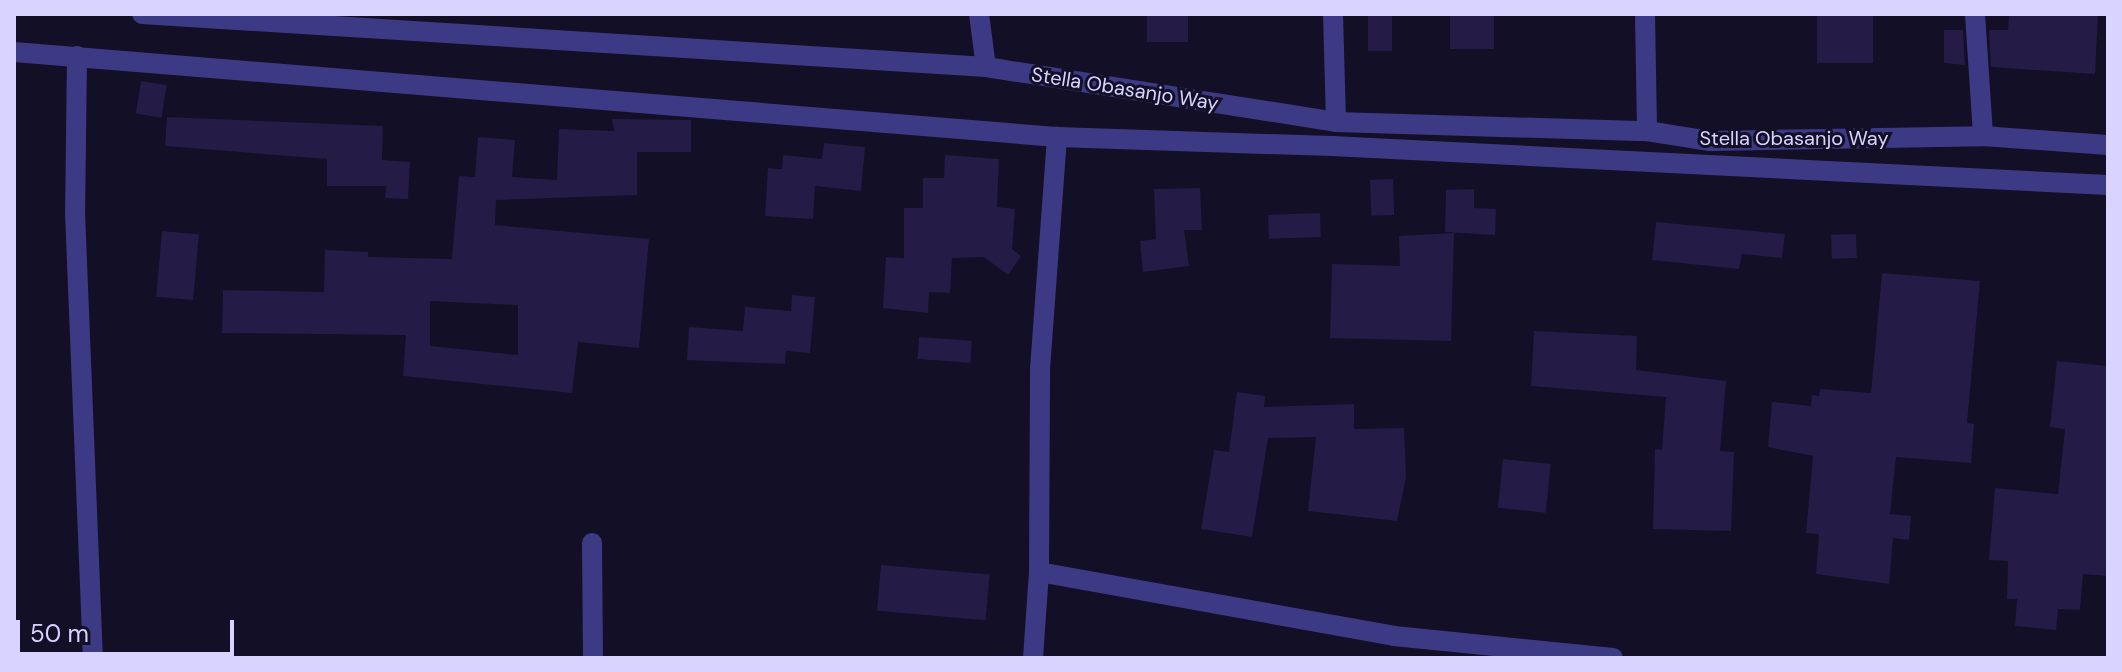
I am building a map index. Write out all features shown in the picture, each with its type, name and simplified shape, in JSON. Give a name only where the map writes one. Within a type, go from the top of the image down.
[{"type":"street","name":"Stella Obasanjo Way","points":[[142,14],[986,67],[1336,122],[1647,131],[1710,141],[1983,136],[2108,145]]},
{"type":"street","points":[[979,14],[986,67]]},
{"type":"street","points":[[1333,14],[1336,122]]},
{"type":"street","points":[[1645,14],[1647,131]]},
{"type":"street","points":[[1975,14],[1983,136]]},
{"type":"street","points":[[14,52],[198,63],[239,74],[1057,137],[2108,185]]},
{"type":"street","points":[[77,56],[75,212],[93,658]]},
{"type":"street","points":[[1033,658],[1039,572],[1040,369],[1057,137]]},
{"type":"street","points":[[1738,140],[1738,167]]},
{"type":"street","points":[[592,543],[593,658]]},
{"type":"street","points":[[1039,572],[1394,636],[1613,658]]},
{"type":"building","points":[[1147,14],[1188,14],[1188,42],[1147,42]]},
{"type":"building","points":[[1368,14],[1392,14],[1392,51],[1368,51]]},
{"type":"building","points":[[1450,14],[1494,14],[1494,49],[1450,49]]},
{"type":"building","points":[[1817,14],[1873,14],[1873,63],[1817,63]]},
{"type":"building","points":[[2009,14],[2098,14],[2095,74],[1991,67],[1989,30],[2008,30]]},
{"type":"building","points":[[1944,30],[1963,30],[1965,65],[1944,63]]},
{"type":"building","points":[[141,81],[167,85],[162,118],[136,114]]},
{"type":"building","points":[[167,117],[383,126],[382,160],[410,162],[408,199],[385,198],[386,186],[327,186],[327,159],[165,146]]},
{"type":"building","points":[[612,119],[691,120],[691,152],[637,152],[637,195],[496,200],[495,225],[649,239],[639,348],[578,342],[572,393],[403,376],[406,335],[222,333],[223,290],[324,292],[325,250],[368,252],[368,257],[452,259],[459,176],[475,177],[478,137],[515,140],[512,177],[557,180],[559,129],[614,131]],"holes":[[[430,301],[518,305],[518,355],[430,346]]]},
{"type":"building","points":[[824,143],[865,147],[861,191],[815,186],[813,219],[765,216],[768,168],[782,169],[783,155],[822,159]]},
{"type":"building","points":[[945,155],[999,159],[997,207],[1015,209],[1012,249],[1021,256],[1008,275],[984,257],[952,258],[950,293],[929,292],[928,313],[883,308],[886,257],[904,258],[904,208],[923,208],[923,178],[944,178]]},
{"type":"building","points":[[1393,179],[1394,215],[1371,216],[1370,180]]},
{"type":"building","points":[[1200,188],[1202,230],[1184,230],[1189,266],[1143,272],[1140,241],[1156,239],[1154,189]]},
{"type":"building","points":[[1474,189],[1474,208],[1496,209],[1495,235],[1445,232],[1446,190]]},
{"type":"building","points":[[1320,213],[1321,237],[1269,239],[1268,215]]},
{"type":"building","points":[[1656,222],[1785,234],[1782,258],[1742,254],[1739,269],[1652,260]]},
{"type":"building","points":[[162,231],[199,234],[193,300],[156,297]]},
{"type":"building","points":[[1454,233],[1451,341],[1330,338],[1332,264],[1400,266],[1399,236]]},
{"type":"building","points":[[1856,234],[1857,258],[1832,259],[1831,235]]},
{"type":"building","points":[[1882,273],[1980,281],[1967,423],[1974,424],[1971,463],[1896,457],[1890,514],[1911,516],[1909,540],[1893,538],[1889,584],[1816,574],[1819,534],[1806,533],[1813,456],[1768,447],[1772,402],[1811,406],[1812,395],[1819,396],[1820,389],[1871,393]]},
{"type":"building","points":[[792,295],[815,297],[810,353],[786,351],[785,364],[687,360],[689,327],[743,331],[745,307],[791,311]]},
{"type":"building","points":[[1534,331],[1637,336],[1636,370],[1726,381],[1720,451],[1734,452],[1731,531],[1653,529],[1655,449],[1662,450],[1666,397],[1531,386]]},
{"type":"building","points":[[919,337],[972,341],[970,363],[917,359]]},
{"type":"building","points":[[2057,361],[2108,366],[2108,576],[2083,574],[2080,610],[2058,609],[2056,630],[2015,626],[2017,599],[2007,599],[2008,561],[1989,560],[1995,488],[2058,494],[2065,429],[2050,427]]},
{"type":"building","points":[[1237,392],[1265,396],[1264,407],[1354,404],[1354,429],[1404,428],[1406,477],[1397,521],[1308,511],[1316,437],[1268,438],[1252,537],[1201,529],[1214,450],[1229,452]]},
{"type":"building","points":[[1503,459],[1551,464],[1546,513],[1498,508]]},
{"type":"building","points":[[881,565],[990,574],[986,620],[877,611]]}]
